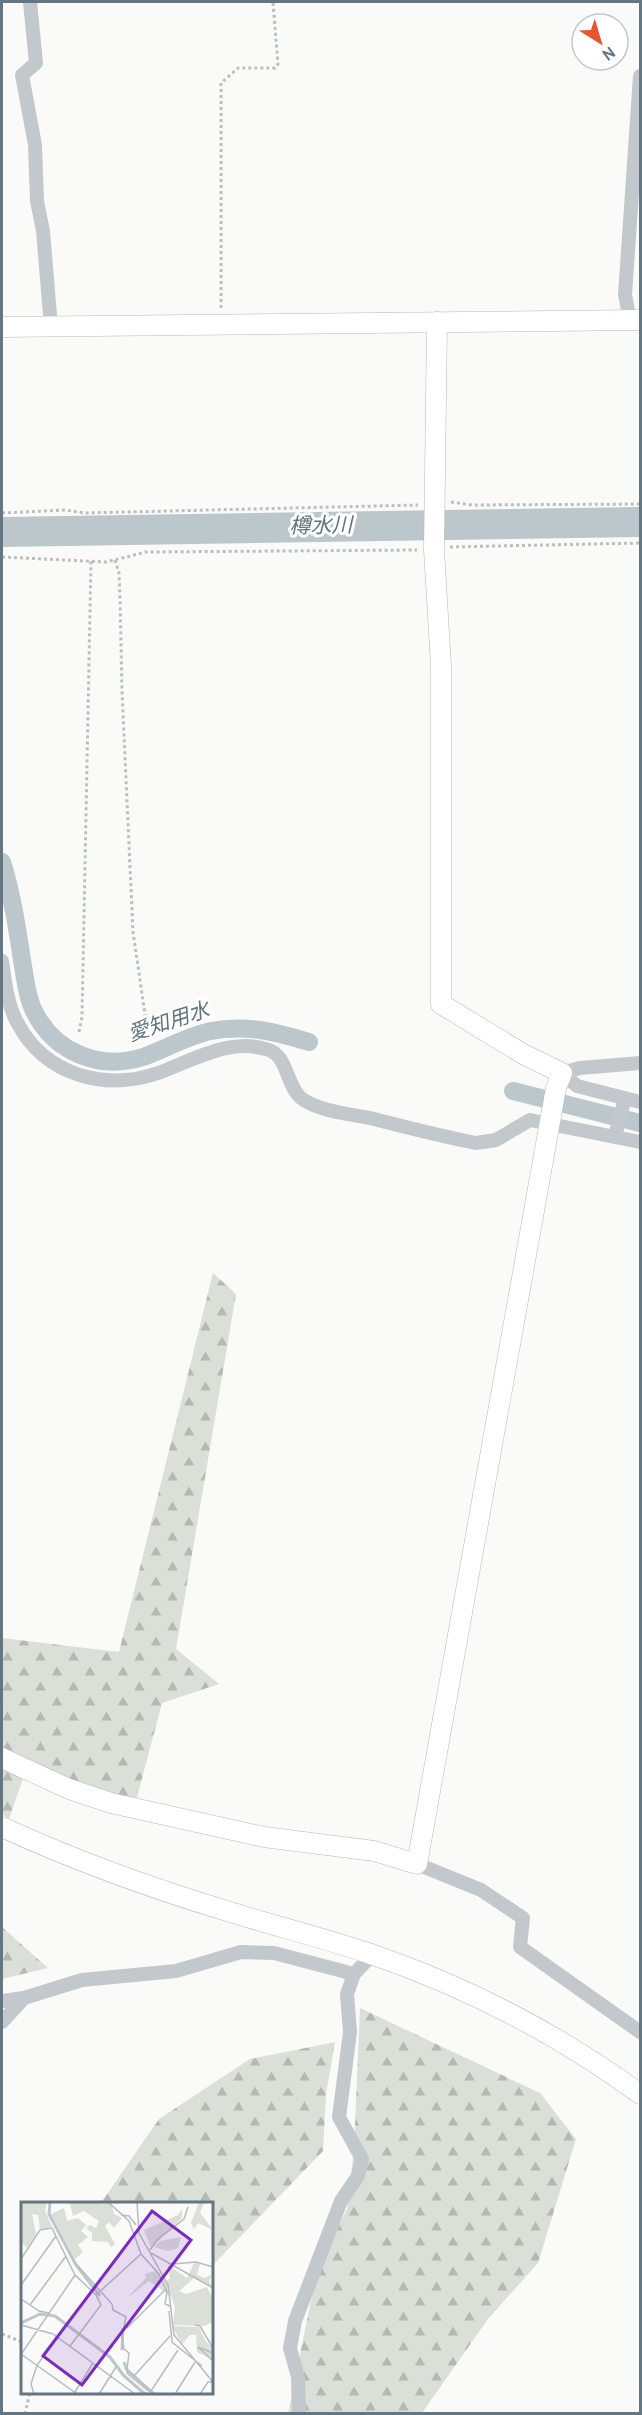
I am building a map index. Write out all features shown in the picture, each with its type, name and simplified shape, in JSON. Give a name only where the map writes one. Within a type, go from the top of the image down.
[{"type":"street","points":[[30,2],[36,63],[22,75],[35,145],[37,201],[43,231],[51,327]]},
{"type":"street","points":[[2,327],[635,320],[625,296],[640,76]]},
{"type":"street","points":[[437,322],[434,550],[441,666],[441,1004],[523,1054],[559,1081],[640,1102]]},
{"type":"street","points":[[2,961],[8,999],[16,1021],[27,1039],[58,1066],[93,1080],[133,1080],[161,1072],[200,1054],[242,1047],[270,1050],[280,1057],[291,1087],[302,1098],[329,1108],[476,1143],[496,1140],[530,1120],[640,1142]]},
{"type":"street","points":[[559,1081],[600,1065],[640,1063]]},
{"type":"street","points":[[417,1864],[559,1081]]},
{"type":"street","points":[[615,1136],[625,1098]]},
{"type":"street","points":[[2,1758],[69,1789],[111,1803],[264,1837],[374,1851],[417,1864],[481,1890],[523,1918],[520,1947],[640,2032]]},
{"type":"street","points":[[2,1827],[47,1848],[224,1910],[372,1955],[491,2004],[538,2028],[608,2070],[640,2094]]},
{"type":"street","points":[[2,2001],[24,1998],[82,1980],[176,1971],[242,1952],[274,1953],[354,1974]]},
{"type":"street","points":[[299,2414],[298,2377],[290,2348],[295,2321],[341,2200],[358,2176],[362,2159],[339,2117],[350,2032],[347,1994],[354,1974],[372,1955]]},
{"type":"street","points":[[2,2022],[24,1998]]},
{"type":"path","points":[[222,325],[221,83],[238,68],[275,68],[278,64],[273,2]]},
{"type":"path","points":[[2,513],[64,510],[85,513],[435,507],[442,500],[472,506],[640,504]]},
{"type":"path","points":[[2,557],[91,561],[115,560],[146,552],[434,550],[473,546],[640,543]]},
{"type":"path","points":[[115,560],[119,573],[133,932],[148,1035]]},
{"type":"path","points":[[79,1032],[82,1006],[91,561]]},
{"type":"path","points":[[2,2334],[21,2342]]},
{"type":"path","points":[[25,2414],[30,2394]]},
{"type":"green space","points":[[213,1273],[236,1294],[176,1649],[219,1684],[162,1703],[136,1801],[28,1764],[9,1819],[2,1814],[2,1638],[119,1652]]},
{"type":"green space","points":[[2,1927],[48,1968],[2,1979]]},
{"type":"green space","points":[[360,2008],[540,2093],[576,2139],[538,2263],[488,2319],[422,2413],[288,2414],[317,2271],[347,2209],[354,2148]]},
{"type":"green space","points":[[335,2042],[326,2094],[323,2151],[213,2265],[213,2202],[102,2202],[159,2119],[250,2059]]},
{"type":"waterway","name":"樽水川","points":[[2,532],[640,522]]},
{"type":"waterway","name":"愛知用水","points":[[2,862],[16,923],[26,985],[33,1009],[52,1037],[65,1047],[94,1059],[126,1061],[143,1057],[193,1036],[236,1028],[261,1030],[309,1042]]},
{"type":"waterway","name":"愛知用水","points":[[513,1091],[640,1123]]}]
